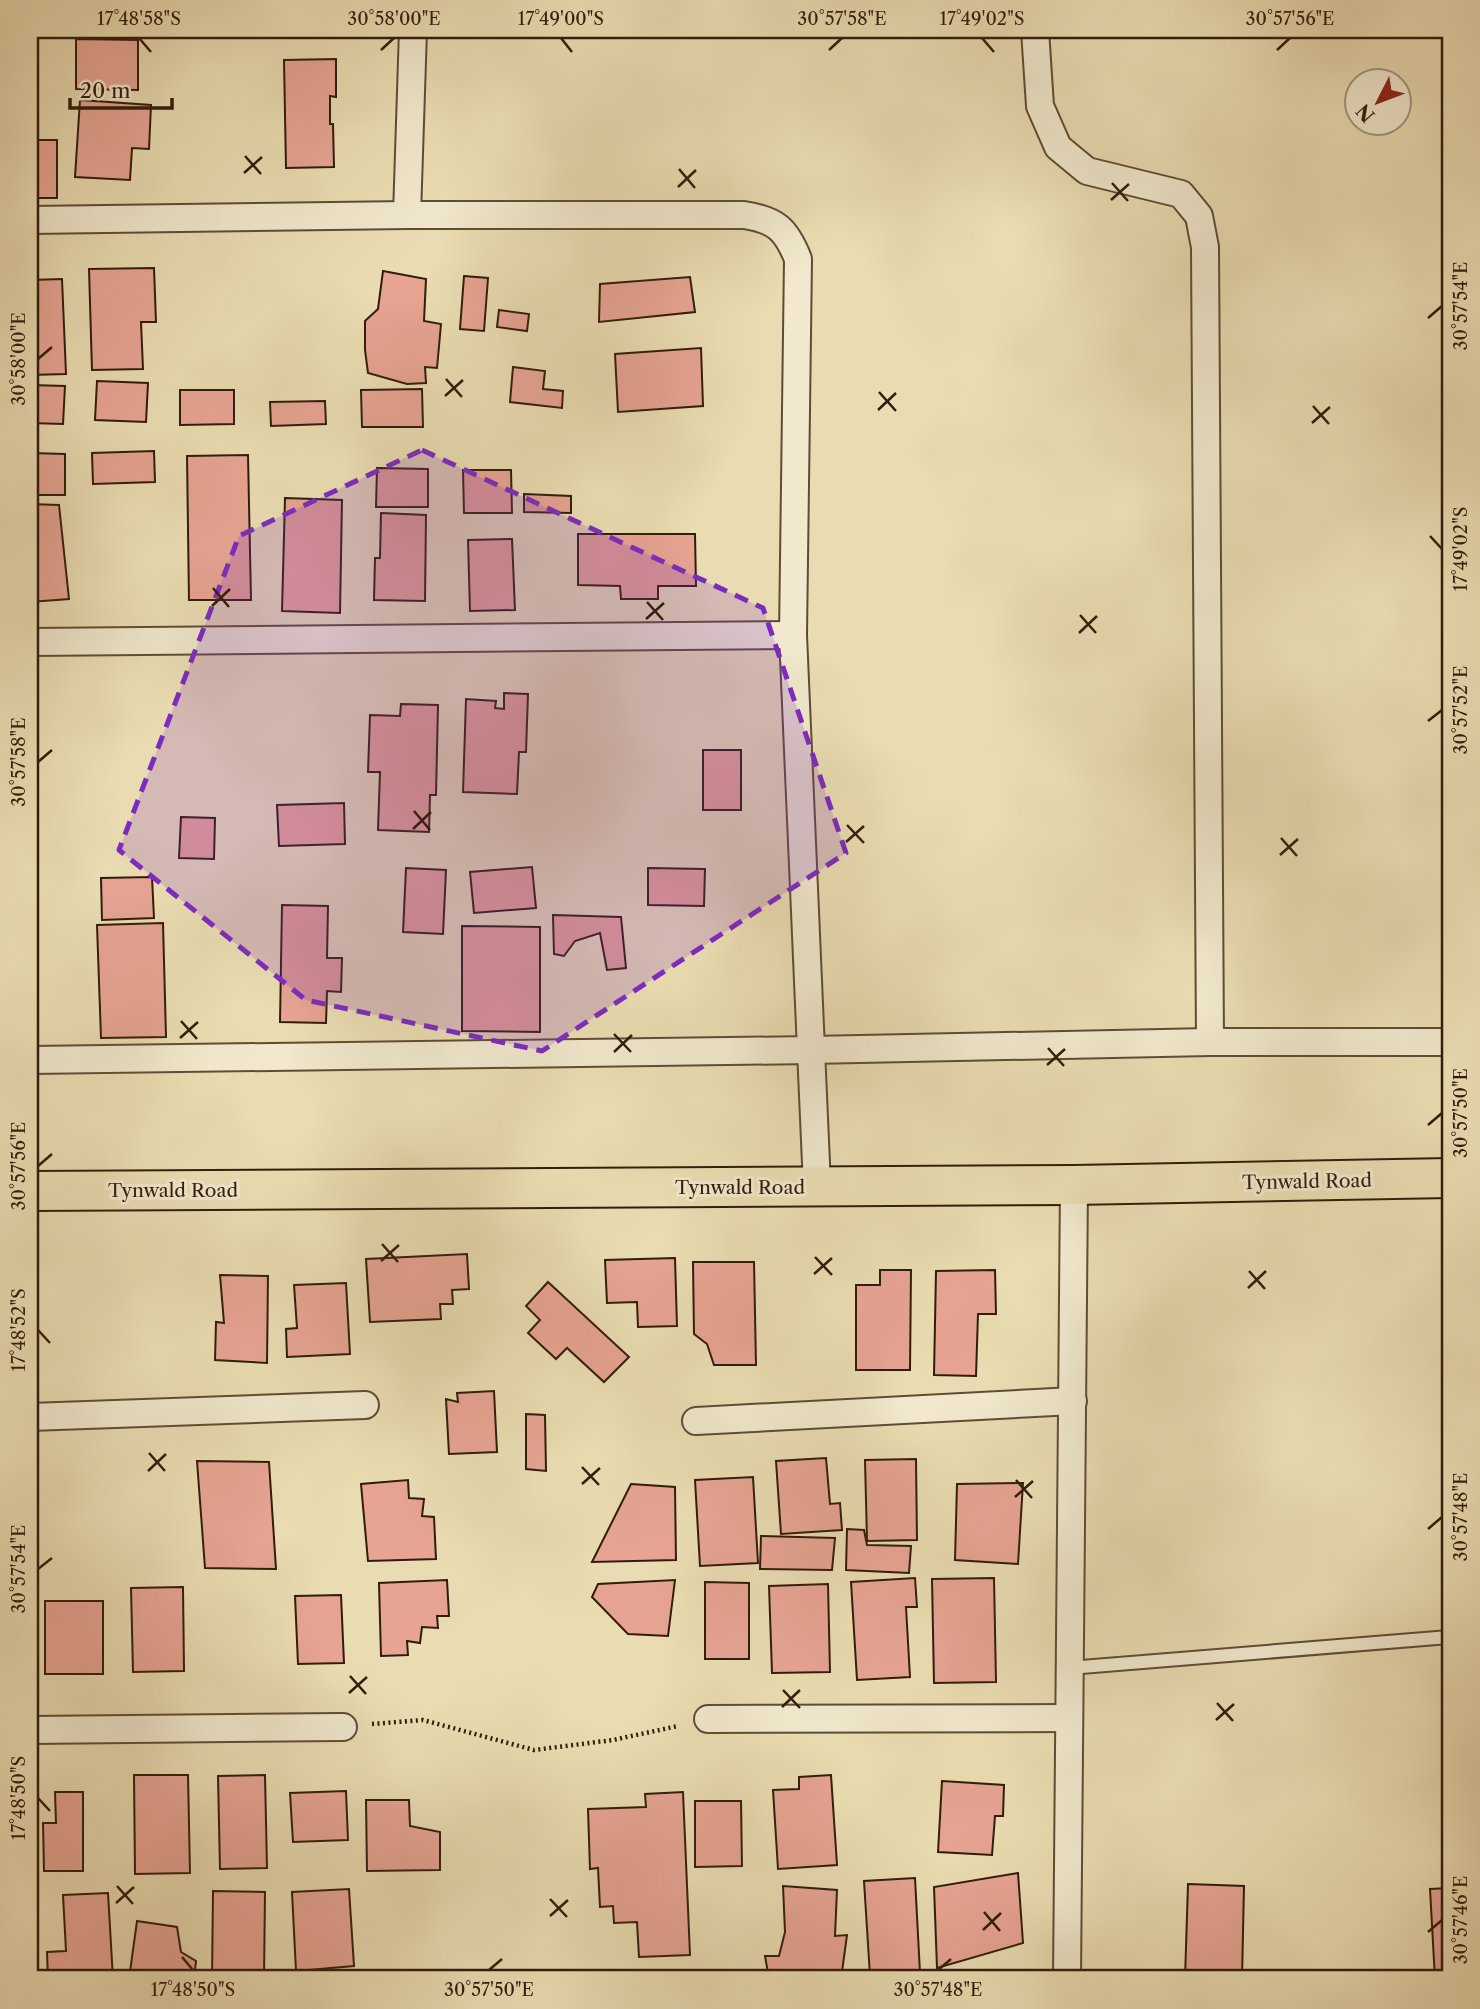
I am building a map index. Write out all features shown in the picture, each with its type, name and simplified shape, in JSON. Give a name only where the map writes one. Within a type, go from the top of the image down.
[{"type":"main road","name":"Tynwald Road","points":[[30,1191],[1074,1185],[1450,1178]]},
{"type":"street","points":[[407,215],[413,30]]},
{"type":"street","points":[[1035,30],[1040,106],[1058,147],[1087,171],[1181,194],[1199,216],[1205,247],[1210,1042]]},
{"type":"street","points":[[30,220],[407,215],[744,215],[762,218],[779,227],[791,242],[798,259],[793,635],[817,1186]]},
{"type":"street","points":[[30,642],[793,635]]},
{"type":"street","points":[[30,1060],[1210,1042],[1450,1042]]},
{"type":"street","points":[[1067,1979],[1074,1185]]},
{"type":"street","points":[[696,1421],[1073,1401]]},
{"type":"street","points":[[30,1417],[365,1405]]},
{"type":"street","points":[[708,1719],[1068,1718]]},
{"type":"street","points":[[30,1730],[343,1727]]},
{"type":"lane","points":[[1068,1668],[1449,1637]]},
{"type":"path","points":[[343,1727],[423,1720],[534,1750],[614,1740],[708,1719]]},
{"type":"highlighted area","points":[[422,450],[763,608],[846,853],[542,1051],[306,1000],[119,850],[239,536]]},
{"type":"building","points":[[76,39],[138,40],[138,90],[76,89]]},
{"type":"building","points":[[336,59],[336,97],[330,96],[334,167],[286,168],[284,60]]},
{"type":"building","points":[[30,85],[35,85],[36,140],[57,140],[57,198],[30,198]]},
{"type":"building","points":[[80,100],[151,105],[149,149],[132,148],[130,180],[75,177]]},
{"type":"building","points":[[154,268],[156,322],[141,322],[143,369],[92,370],[89,269]]},
{"type":"building","points":[[383,271],[426,279],[424,321],[441,324],[437,368],[425,367],[426,383],[407,384],[368,373],[365,321],[378,309]]},
{"type":"building","points":[[464,276],[488,278],[484,331],[460,329]]},
{"type":"building","points":[[690,277],[695,312],[599,322],[600,284]]},
{"type":"building","points":[[62,279],[66,374],[30,375],[30,280]]},
{"type":"building","points":[[499,310],[529,314],[527,331],[497,327]]},
{"type":"building","points":[[701,348],[703,406],[618,412],[615,354]]},
{"type":"building","points":[[513,367],[545,371],[543,389],[563,391],[562,408],[510,402]]},
{"type":"building","points":[[97,381],[148,383],[146,422],[95,420]]},
{"type":"building","points":[[30,385],[65,386],[63,424],[30,423]]},
{"type":"building","points":[[422,389],[423,427],[362,427],[361,390]]},
{"type":"building","points":[[180,390],[234,390],[234,424],[180,425]]},
{"type":"building","points":[[325,401],[326,424],[271,426],[270,402]]},
{"type":"building","points":[[154,451],[155,482],[93,484],[92,453]]},
{"type":"building","points":[[30,453],[65,454],[65,495],[30,495]]},
{"type":"building","points":[[248,455],[251,600],[189,600],[187,456]]},
{"type":"building","points":[[377,468],[428,469],[428,507],[376,507]]},
{"type":"building","points":[[463,470],[511,470],[512,513],[464,513]]},
{"type":"building","points":[[524,494],[571,496],[571,513],[524,512]]},
{"type":"building","points":[[285,498],[342,500],[340,613],[282,611]]},
{"type":"building","points":[[30,504],[59,505],[69,599],[30,602]]},
{"type":"building","points":[[381,513],[426,515],[425,601],[374,600],[375,558],[380,558]]},
{"type":"building","points":[[578,534],[695,534],[696,586],[658,586],[658,599],[621,599],[620,586],[578,585]]},
{"type":"building","points":[[512,539],[515,610],[470,611],[468,540]]},
{"type":"building","points":[[504,693],[528,694],[526,752],[519,752],[517,794],[463,792],[466,699],[496,701],[495,708],[504,709]]},
{"type":"building","points":[[401,704],[438,705],[436,795],[430,795],[429,832],[378,830],[380,772],[368,772],[370,715],[400,716]]},
{"type":"building","points":[[703,750],[741,750],[741,810],[703,810]]},
{"type":"building","points":[[344,803],[345,844],[279,846],[277,805]]},
{"type":"building","points":[[181,817],[215,818],[214,859],[179,858]]},
{"type":"building","points":[[532,867],[536,908],[474,913],[470,872]]},
{"type":"building","points":[[406,868],[446,870],[443,934],[403,932]]},
{"type":"building","points":[[648,868],[705,869],[704,906],[648,905]]},
{"type":"building","points":[[152,877],[154,918],[102,920],[101,878]]},
{"type":"building","points":[[282,905],[328,906],[327,958],[342,958],[341,992],[327,991],[326,1023],[280,1022]]},
{"type":"building","points":[[553,915],[621,917],[626,968],[607,970],[600,933],[575,941],[564,956],[554,954]]},
{"type":"building","points":[[163,923],[166,1037],[101,1038],[97,925]]},
{"type":"building","points":[[462,926],[540,927],[540,1032],[462,1031]]},
{"type":"building","points":[[467,1254],[469,1289],[452,1290],[453,1304],[440,1304],[441,1319],[370,1322],[366,1259]]},
{"type":"building","points":[[675,1258],[677,1326],[638,1327],[637,1302],[607,1303],[605,1260]]},
{"type":"building","points":[[693,1262],[754,1262],[756,1365],[714,1365],[707,1344],[694,1334]]},
{"type":"building","points":[[880,1270],[911,1270],[910,1370],[856,1370],[856,1285],[880,1285]]},
{"type":"building","points":[[995,1270],[996,1314],[978,1314],[976,1376],[934,1375],[936,1271]]},
{"type":"building","points":[[220,1275],[268,1276],[267,1363],[215,1360],[216,1322],[224,1323]]},
{"type":"building","points":[[548,1282],[629,1357],[604,1382],[567,1348],[556,1359],[528,1333],[540,1320],[526,1306]]},
{"type":"building","points":[[346,1283],[350,1354],[287,1357],[286,1329],[297,1328],[294,1285]]},
{"type":"building","points":[[494,1391],[497,1452],[449,1454],[446,1399],[458,1402],[457,1393]]},
{"type":"building","points":[[526,1414],[545,1415],[546,1471],[526,1469]]},
{"type":"building","points":[[826,1458],[830,1504],[840,1503],[842,1530],[781,1534],[776,1461]]},
{"type":"building","points":[[916,1459],[917,1540],[867,1541],[865,1460]]},
{"type":"building","points":[[197,1461],[269,1462],[276,1569],[205,1568]]},
{"type":"building","points":[[30,1471],[33,1471],[30,1527]]},
{"type":"building","points":[[753,1477],[758,1563],[700,1566],[695,1480]]},
{"type":"building","points":[[408,1480],[409,1498],[424,1499],[422,1516],[434,1517],[436,1559],[368,1561],[361,1484]]},
{"type":"building","points":[[1023,1483],[1018,1564],[955,1560],[957,1484]]},
{"type":"building","points":[[631,1484],[675,1487],[676,1560],[592,1562]]},
{"type":"building","points":[[847,1529],[864,1530],[867,1545],[911,1546],[909,1573],[846,1570]]},
{"type":"building","points":[[761,1536],[835,1538],[832,1570],[760,1569]]},
{"type":"building","points":[[915,1578],[917,1607],[906,1607],[910,1677],[857,1680],[851,1582]]},
{"type":"building","points":[[994,1578],[996,1682],[934,1683],[932,1579]]},
{"type":"building","points":[[447,1580],[449,1616],[437,1616],[438,1628],[422,1627],[420,1643],[407,1641],[408,1655],[381,1656],[379,1583]]},
{"type":"building","points":[[675,1580],[668,1636],[628,1634],[592,1597],[598,1584]]},
{"type":"building","points":[[705,1582],[749,1583],[749,1659],[705,1659]]},
{"type":"building","points":[[828,1584],[830,1672],[772,1673],[769,1586]]},
{"type":"building","points":[[183,1587],[184,1671],[133,1672],[131,1588]]},
{"type":"building","points":[[341,1595],[344,1663],[298,1664],[295,1596]]},
{"type":"building","points":[[45,1601],[103,1601],[103,1674],[45,1674]]},
{"type":"building","points":[[134,1775],[188,1775],[190,1873],[135,1874]]},
{"type":"building","points":[[265,1775],[267,1868],[220,1869],[218,1776]]},
{"type":"building","points":[[831,1775],[837,1865],[778,1869],[773,1790],[799,1789],[799,1777]]},
{"type":"building","points":[[942,1781],[1004,1785],[1003,1816],[995,1816],[992,1855],[938,1852]]},
{"type":"building","points":[[346,1791],[348,1840],[293,1842],[290,1793]]},
{"type":"building","points":[[55,1792],[83,1792],[83,1871],[44,1871],[43,1823],[56,1823]]},
{"type":"building","points":[[683,1792],[690,1955],[639,1957],[637,1922],[614,1923],[613,1906],[600,1907],[598,1868],[590,1869],[588,1809],[646,1807],[645,1794]]},
{"type":"building","points":[[366,1800],[409,1800],[410,1826],[440,1832],[440,1870],[367,1871]]},
{"type":"building","points":[[695,1801],[741,1801],[742,1866],[695,1867]]},
{"type":"building","points":[[1018,1873],[1023,1943],[937,1968],[934,1887]]},
{"type":"building","points":[[915,1878],[920,1973],[870,1976],[864,1881]]},
{"type":"building","points":[[1188,1884],[1244,1886],[1242,1979],[1185,1979]]},
{"type":"building","points":[[783,1886],[837,1890],[835,1936],[847,1935],[841,1979],[769,1979],[765,1956],[779,1956],[785,1932]]},
{"type":"building","points":[[1450,1888],[1450,1979],[1435,1979],[1430,1889]]},
{"type":"building","points":[[349,1889],[354,1966],[296,1971],[292,1892]]},
{"type":"building","points":[[213,1891],[265,1892],[264,1979],[212,1979]]},
{"type":"building","points":[[108,1893],[113,1979],[48,1979],[47,1952],[66,1951],[63,1895]]},
{"type":"building","points":[[137,1921],[177,1927],[181,1952],[196,1961],[194,1979],[129,1979]]}]
